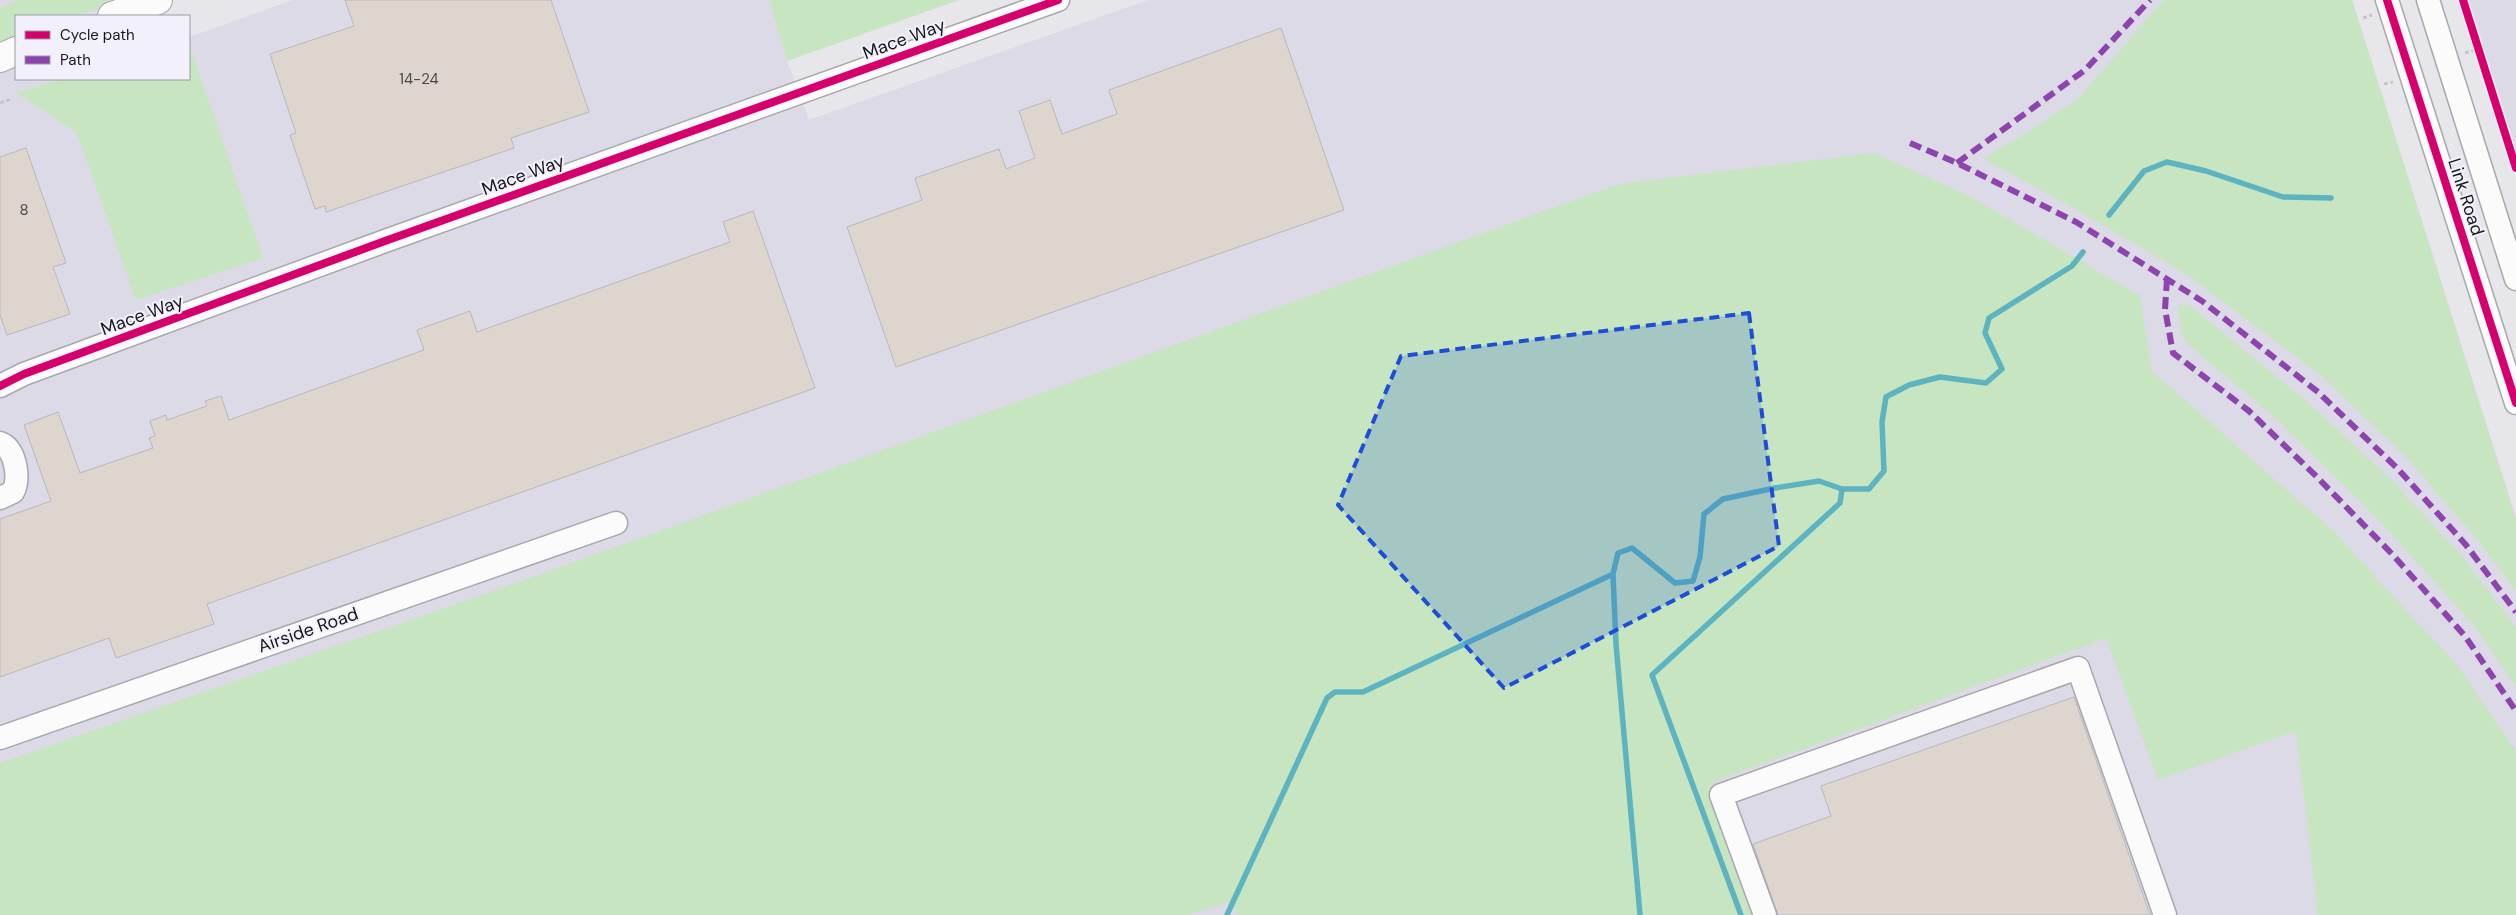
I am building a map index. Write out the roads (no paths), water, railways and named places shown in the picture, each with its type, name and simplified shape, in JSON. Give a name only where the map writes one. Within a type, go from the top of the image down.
[{"type":"main road","points":[[115,15],[158,0]]},
{"type":"main road","points":[[0,58],[15,51]]},
{"type":"street","name":"Mace Way","points":[[0,386],[24,374],[384,241],[1058,0]]},
{"type":"street","name":"Link Road","points":[[2387,0],[2516,403]]},
{"type":"street","name":"Link Road","points":[[2428,0],[2516,279]]},
{"type":"street","points":[[0,443],[8,449],[18,479],[13,492],[0,498]]},
{"type":"street","name":"Airside Road","points":[[0,738],[616,523]]},
{"type":"street","points":[[1765,915],[1721,796],[2078,668],[2165,915]]},
{"type":"waterway","points":[[2109,215],[2144,171],[2167,162],[2206,171],[2283,197],[2331,198]]},
{"type":"waterway","points":[[1227,915],[1327,698],[1335,692],[1363,692],[1613,574],[1618,553],[1632,548],[1675,583],[1693,581],[1700,557],[1704,514],[1723,499],[1819,481],[1842,489],[1869,489],[1884,471],[1882,422],[1886,397],[1909,385],[1940,377],[1986,383],[2002,369],[1985,333],[1989,318],[2072,266],[2083,252]]},
{"type":"waterway","points":[[1741,915],[1652,675],[1840,503],[1842,489]]},
{"type":"waterway","points":[[1613,574],[1616,644],[1640,915]]}]
